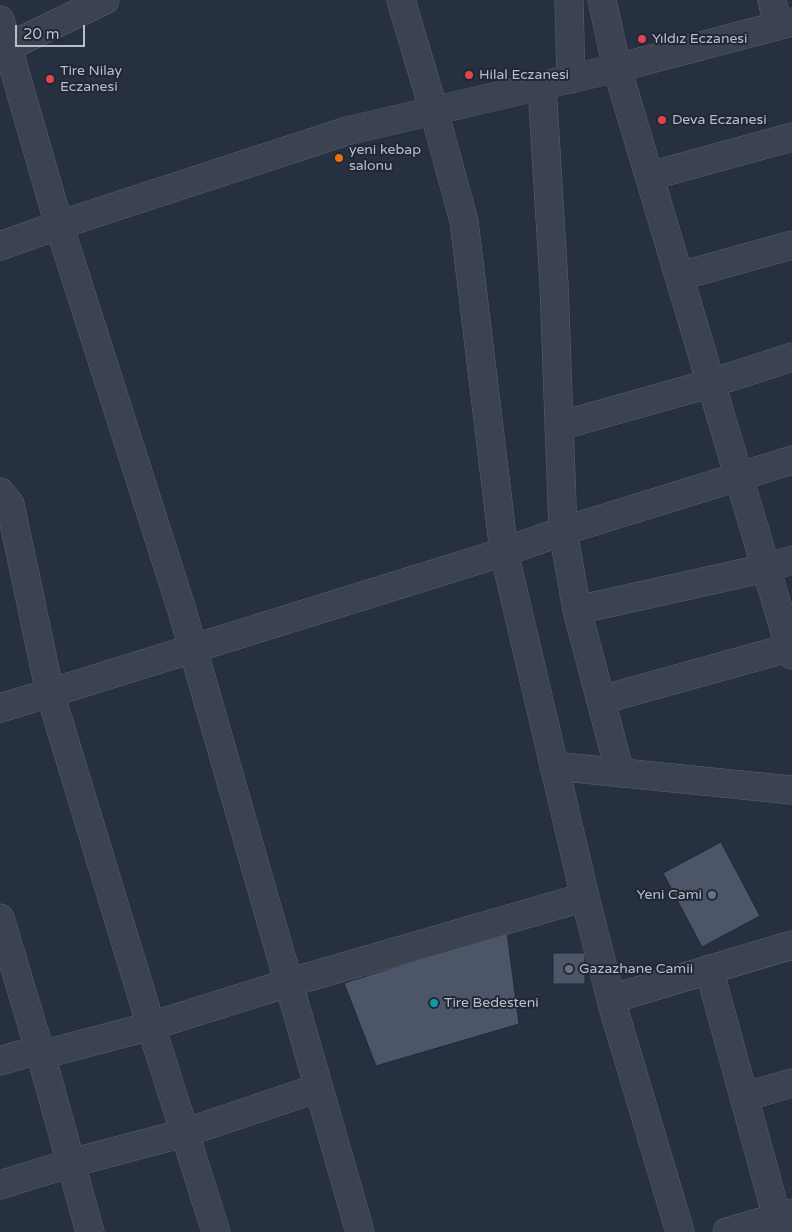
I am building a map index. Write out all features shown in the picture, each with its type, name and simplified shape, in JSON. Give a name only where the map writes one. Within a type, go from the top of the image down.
[{"type":"street","points":[[4,48],[105,0]]},
{"type":"street","points":[[401,0],[464,221],[504,552],[585,897],[611,999],[680,1232]]},
{"type":"street","points":[[569,0],[571,79]]},
{"type":"street","points":[[600,700],[791,650],[617,68],[602,0]]},
{"type":"street","points":[[0,246],[347,131],[617,68],[781,16]]},
{"type":"street","points":[[0,20],[4,48],[182,608],[360,1232]]},
{"type":"street","points":[[542,86],[554,284],[563,531],[577,610],[620,773]]},
{"type":"street","points":[[650,176],[792,137]]},
{"type":"street","points":[[680,276],[792,245]]},
{"type":"street","points":[[560,426],[712,383],[792,357]]},
{"type":"street","points":[[0,708],[504,552],[563,531],[792,460]]},
{"type":"street","points":[[0,492],[10,504],[50,693],[216,1232]]},
{"type":"street","points":[[577,610],[766,568],[792,560]]},
{"type":"street","points":[[554,766],[792,790]]},
{"type":"street","points":[[0,1061],[151,1026],[288,983],[585,897]]},
{"type":"street","points":[[0,918],[40,1052],[90,1232]]},
{"type":"street","points":[[611,999],[792,945]]},
{"type":"street","points":[[709,969],[744,1097],[783,1221],[726,1232]]},
{"type":"street","points":[[744,1097],[792,1083]]},
{"type":"street","points":[[0,1185],[71,1163],[184,1133],[318,1088]]},
{"type":"building","name":"Yeni Cami","points":[[721,842],[760,916],[702,947],[663,873]]},
{"type":"building","name":"Tire Bedesteni","points":[[507,932],[519,1024],[376,1066],[344,983]]},
{"type":"building","name":"Gazazhane Camii","points":[[553,953],[585,953],[585,984],[553,984]]},
{"type":"place","name":"Yıldız Eczanesi","points":[[642,39]]},
{"type":"place","name":"Hilal Eczanesi","points":[[469,75]]},
{"type":"place","name":"Tire Nilay Eczanesi","points":[[50,79]]},
{"type":"place","name":"Deva Eczanesi","points":[[662,120]]},
{"type":"place","name":"yeni kebap salonu","points":[[339,158]]},
{"type":"place","name":"Yeni Cami","points":[[712,895]]},
{"type":"place","name":"Gazazhane Camii","points":[[569,969]]},
{"type":"place","name":"Tire Bedesteni","points":[[434,1003]]}]
